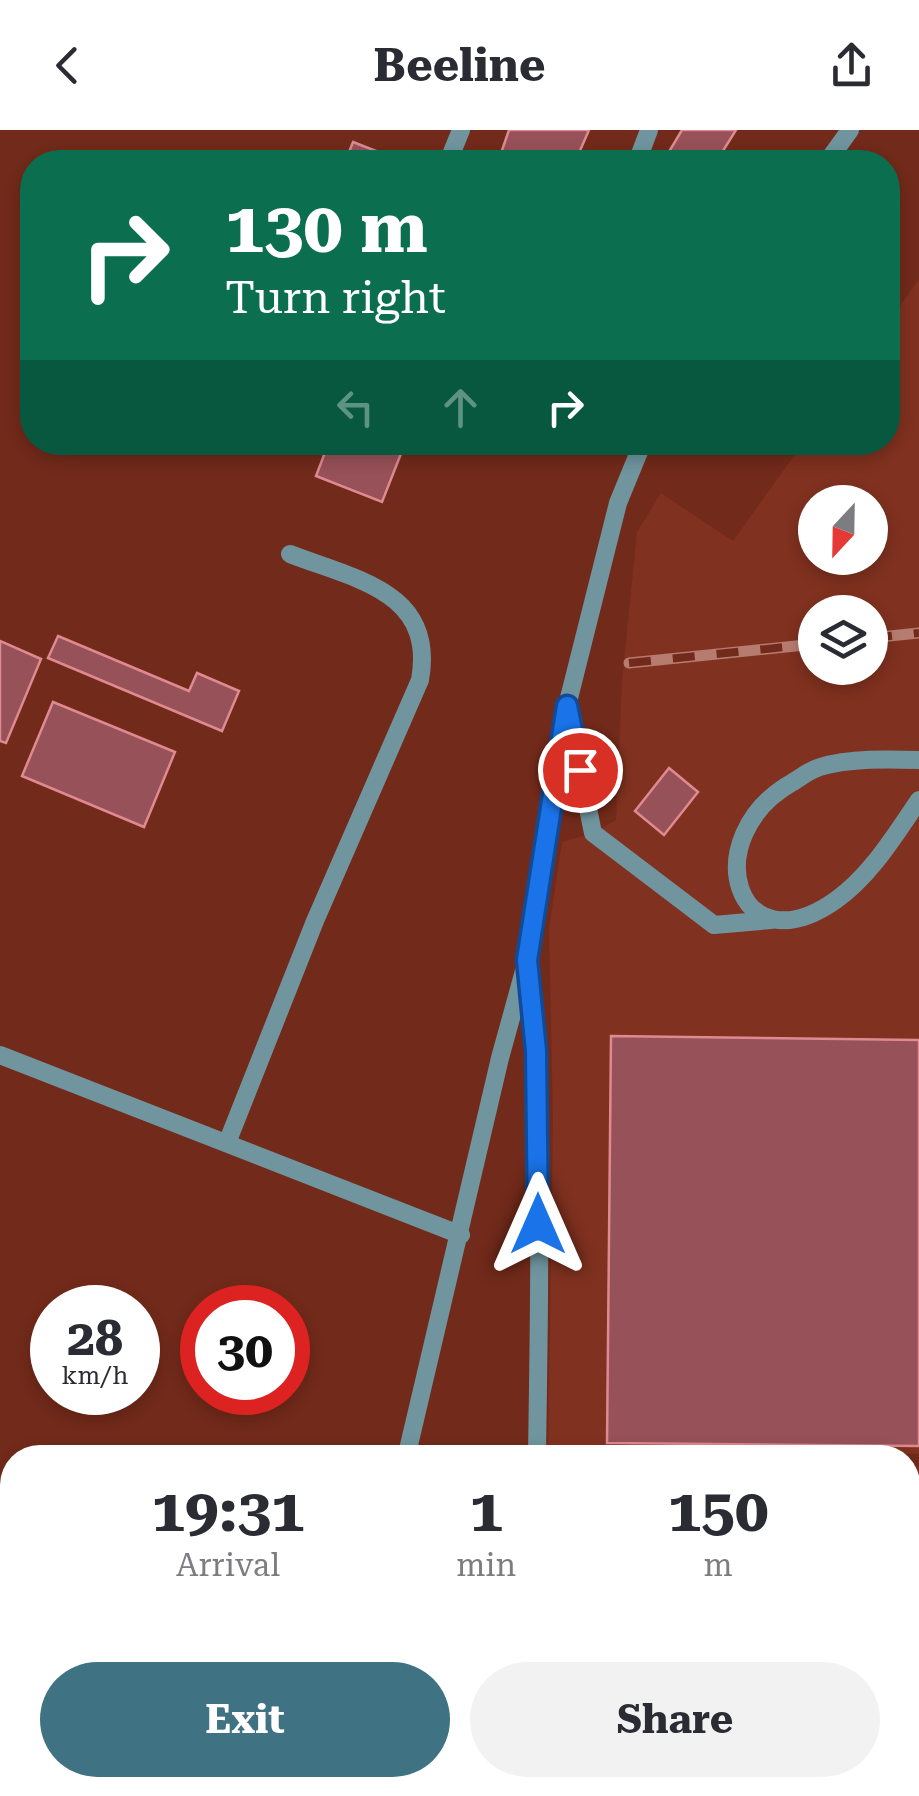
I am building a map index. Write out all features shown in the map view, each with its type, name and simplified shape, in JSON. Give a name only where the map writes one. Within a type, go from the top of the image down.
[{"type":"street","points":[[409,1445],[500,1058],[527,960],[567,706],[618,502],[638,455]]},
{"type":"street","points":[[227,1144],[315,921],[420,680],[424,658],[416,624],[398,600],[376,587],[290,554]]},
{"type":"street","points":[[567,706],[592,833],[714,925],[801,917],[836,900],[878,859],[919,800]]},
{"type":"street","points":[[774,920],[750,908],[736,887],[736,858],[750,819],[775,792],[819,767],[882,759],[919,760]]},
{"type":"street","points":[[527,960],[536,1051],[537,1445]]},
{"type":"street","points":[[0,1055],[461,1234]]},
{"type":"shaded area","points":[[919,279],[919,1445],[548,1445],[553,1120],[549,928],[562,842],[593,833],[616,820],[622,681],[637,532],[661,493],[733,541],[794,455],[900,455],[900,306]]},
{"type":"building","points":[[509,130],[589,130],[580,150],[502,150]]},
{"type":"building","points":[[682,130],[736,130],[724,150],[670,150]]},
{"type":"building","points":[[353,142],[374,150],[350,150]]},
{"type":"building","points":[[324,455],[400,455],[382,502],[316,476]]},
{"type":"building","points":[[58,636],[189,691],[197,673],[239,691],[222,731],[48,658]]},
{"type":"building","points":[[0,641],[41,659],[6,743],[0,741]]},
{"type":"building","points":[[53,702],[175,752],[144,827],[22,776]]},
{"type":"building","points":[[669,768],[698,792],[664,835],[635,811]]},
{"type":"building","points":[[611,1036],[919,1040],[919,1445],[607,1443]]},
{"type":"railway","points":[[888,636],[919,633]]},
{"type":"railway","points":[[629,663],[798,646]]},
{"type":"route","points":[[538,1224],[536,1051],[527,960],[567,706],[580,770]]}]
